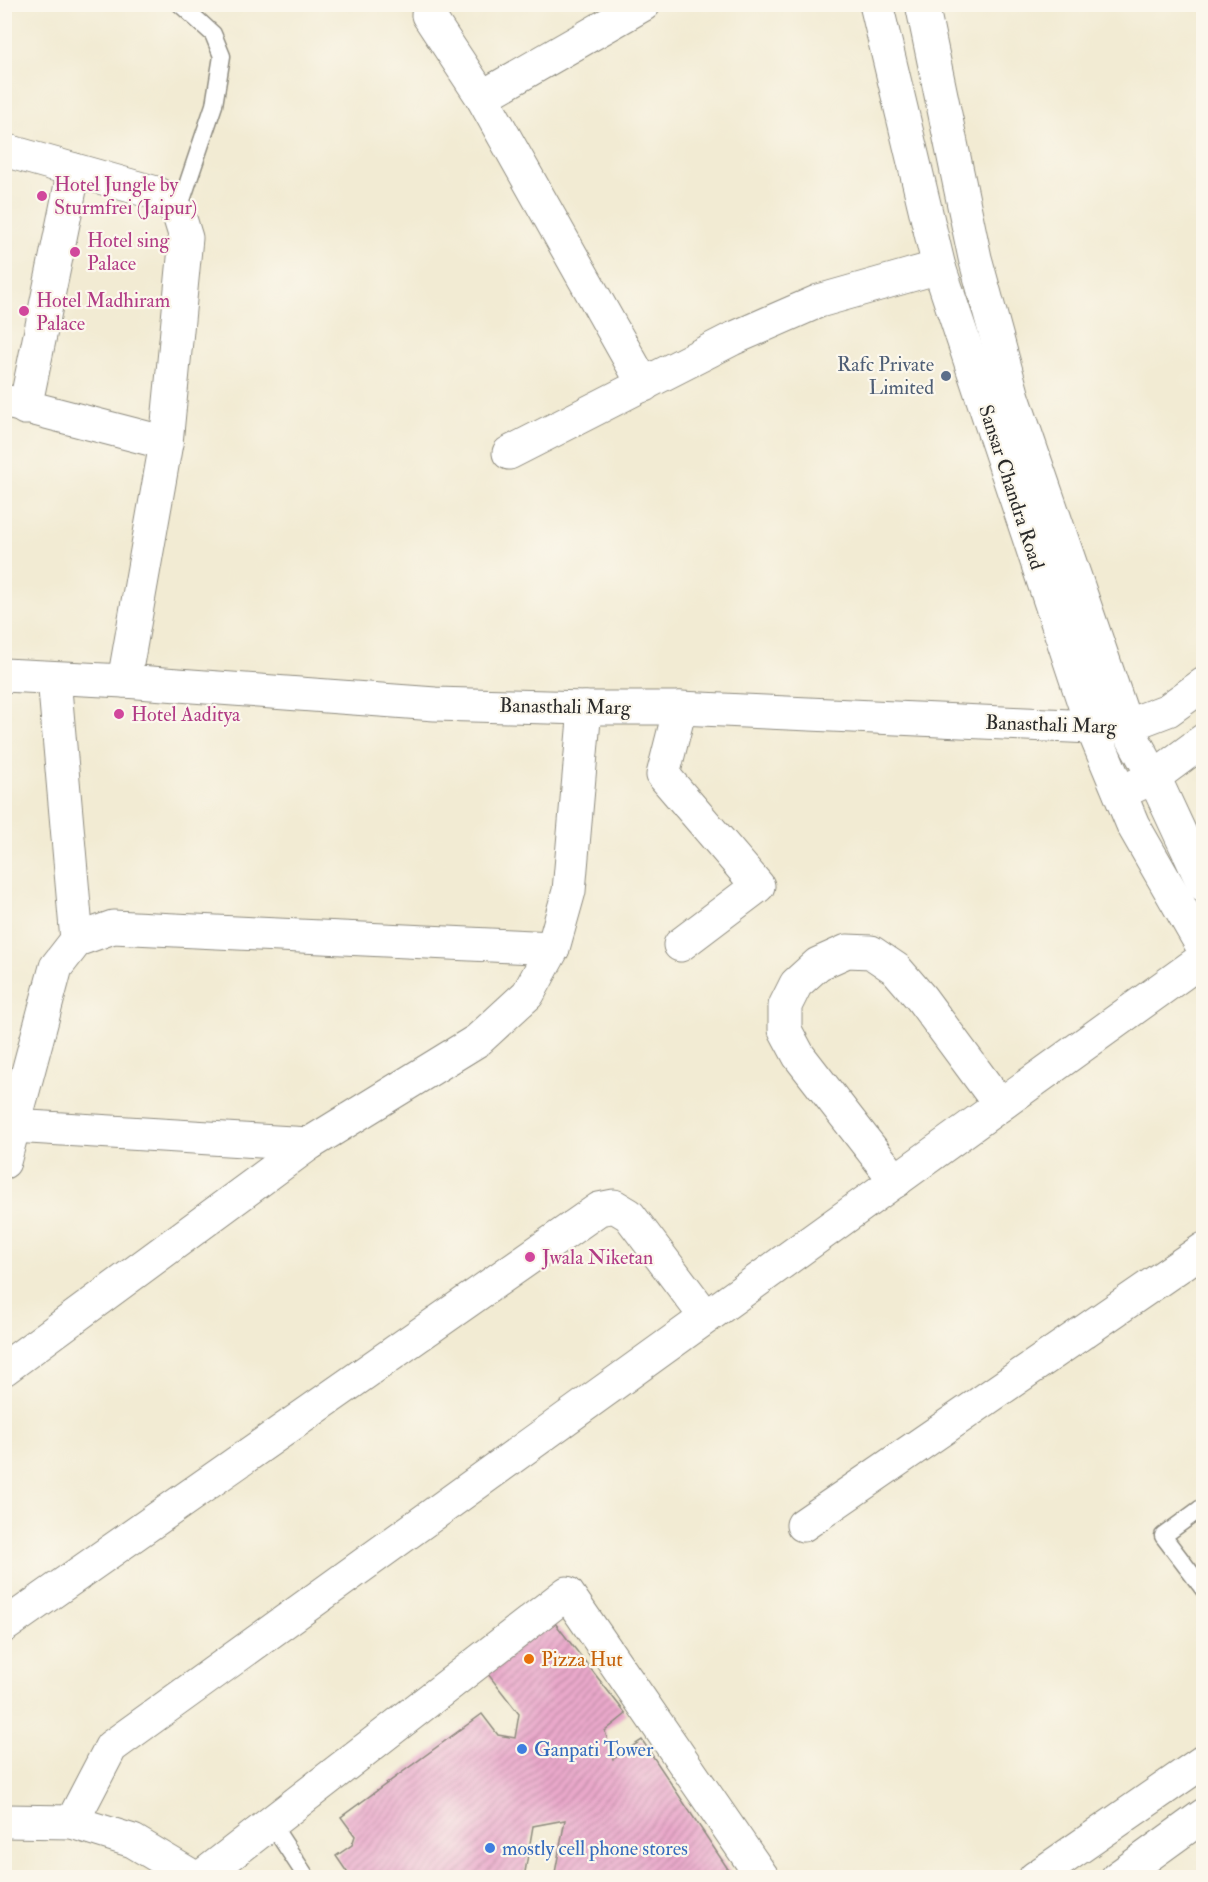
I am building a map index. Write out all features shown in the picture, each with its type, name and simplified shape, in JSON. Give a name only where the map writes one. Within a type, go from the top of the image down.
[{"type":"street","points":[[482,98],[644,4]]},
{"type":"street","name":"Sansar Chandra Road","points":[[876,4],[939,267],[1092,727],[1133,825],[1203,949]]},
{"type":"street","name":"Sansar Chandra Road","points":[[922,4],[975,258],[1013,397],[1126,726],[1154,777],[1203,885]]},
{"type":"street","points":[[428,15],[482,98],[644,385]]},
{"type":"street","points":[[4,150],[156,194],[178,212],[186,238],[166,443],[124,681]]},
{"type":"street","points":[[74,170],[15,405],[166,443]]},
{"type":"street","points":[[509,453],[732,339],[819,301],[939,267]]},
{"type":"street","name":"Banasthali Marg","points":[[4,675],[124,681],[435,704],[680,708],[1092,727],[1126,726],[1168,710],[1203,684]]},
{"type":"street","points":[[54,678],[77,940]]},
{"type":"street","points":[[4,1369],[309,1144],[478,1040],[528,994],[554,948],[569,891],[585,708]]},
{"type":"street","points":[[680,708],[663,775],[758,886],[680,945]]},
{"type":"street","points":[[1120,793],[1154,777],[1203,740]]},
{"type":"street","points":[[4,1162],[56,967],[77,940],[113,927],[554,948]]},
{"type":"street","points":[[896,1181],[799,1056],[785,1030],[785,1006],[796,984],[818,964],[847,951],[871,952],[896,969],[921,998],[1000,1106]]},
{"type":"street","points":[[72,1822],[111,1747],[1203,958]]},
{"type":"street","points":[[14,1126],[309,1144]]},
{"type":"street","points":[[4,1626],[599,1209],[614,1206],[629,1215],[706,1317]]},
{"type":"street","points":[[803,1525],[1203,1249]]},
{"type":"street","points":[[200,1878],[567,1593],[763,1878]]},
{"type":"street","points":[[1035,1878],[1193,1769],[1203,1815],[1116,1878]]},
{"type":"street","points":[[4,1821],[72,1822],[133,1841],[195,1878]]},
{"type":"lane","points":[[178,212],[214,105],[222,56],[213,34],[180,4]]},
{"type":"lane","points":[[1203,1506],[1163,1536],[1203,1590]]},
{"type":"lane","points":[[271,1823],[307,1878]]},
{"type":"building","name":"Ganpati Tower","points":[[551,1618],[626,1714],[605,1731],[613,1759],[642,1740],[734,1878],[554,1878],[565,1820],[533,1826],[524,1878],[351,1878],[336,1856],[352,1845],[355,1836],[341,1817],[482,1714],[498,1735],[515,1738],[519,1714],[484,1669]]},
{"type":"place","name":"Hotel Jungle by Sturmfrei (Jaipur)","points":[[42,196]]},
{"type":"place","name":"Hotel sing Palace","points":[[75,252]]},
{"type":"place","name":"Hotel Madhiram Palace","points":[[24,311]]},
{"type":"place","name":"Rafc Private Limited","points":[[946,376]]},
{"type":"place","name":"Hotel Aaditya","points":[[119,714]]},
{"type":"place","name":"Jwala Niketan","points":[[530,1257]]},
{"type":"place","name":"Pizza Hut","points":[[529,1659]]},
{"type":"place","name":"Ganpati Tower","points":[[522,1749]]},
{"type":"place","name":"mostly cell phone stores","points":[[490,1848]]}]
